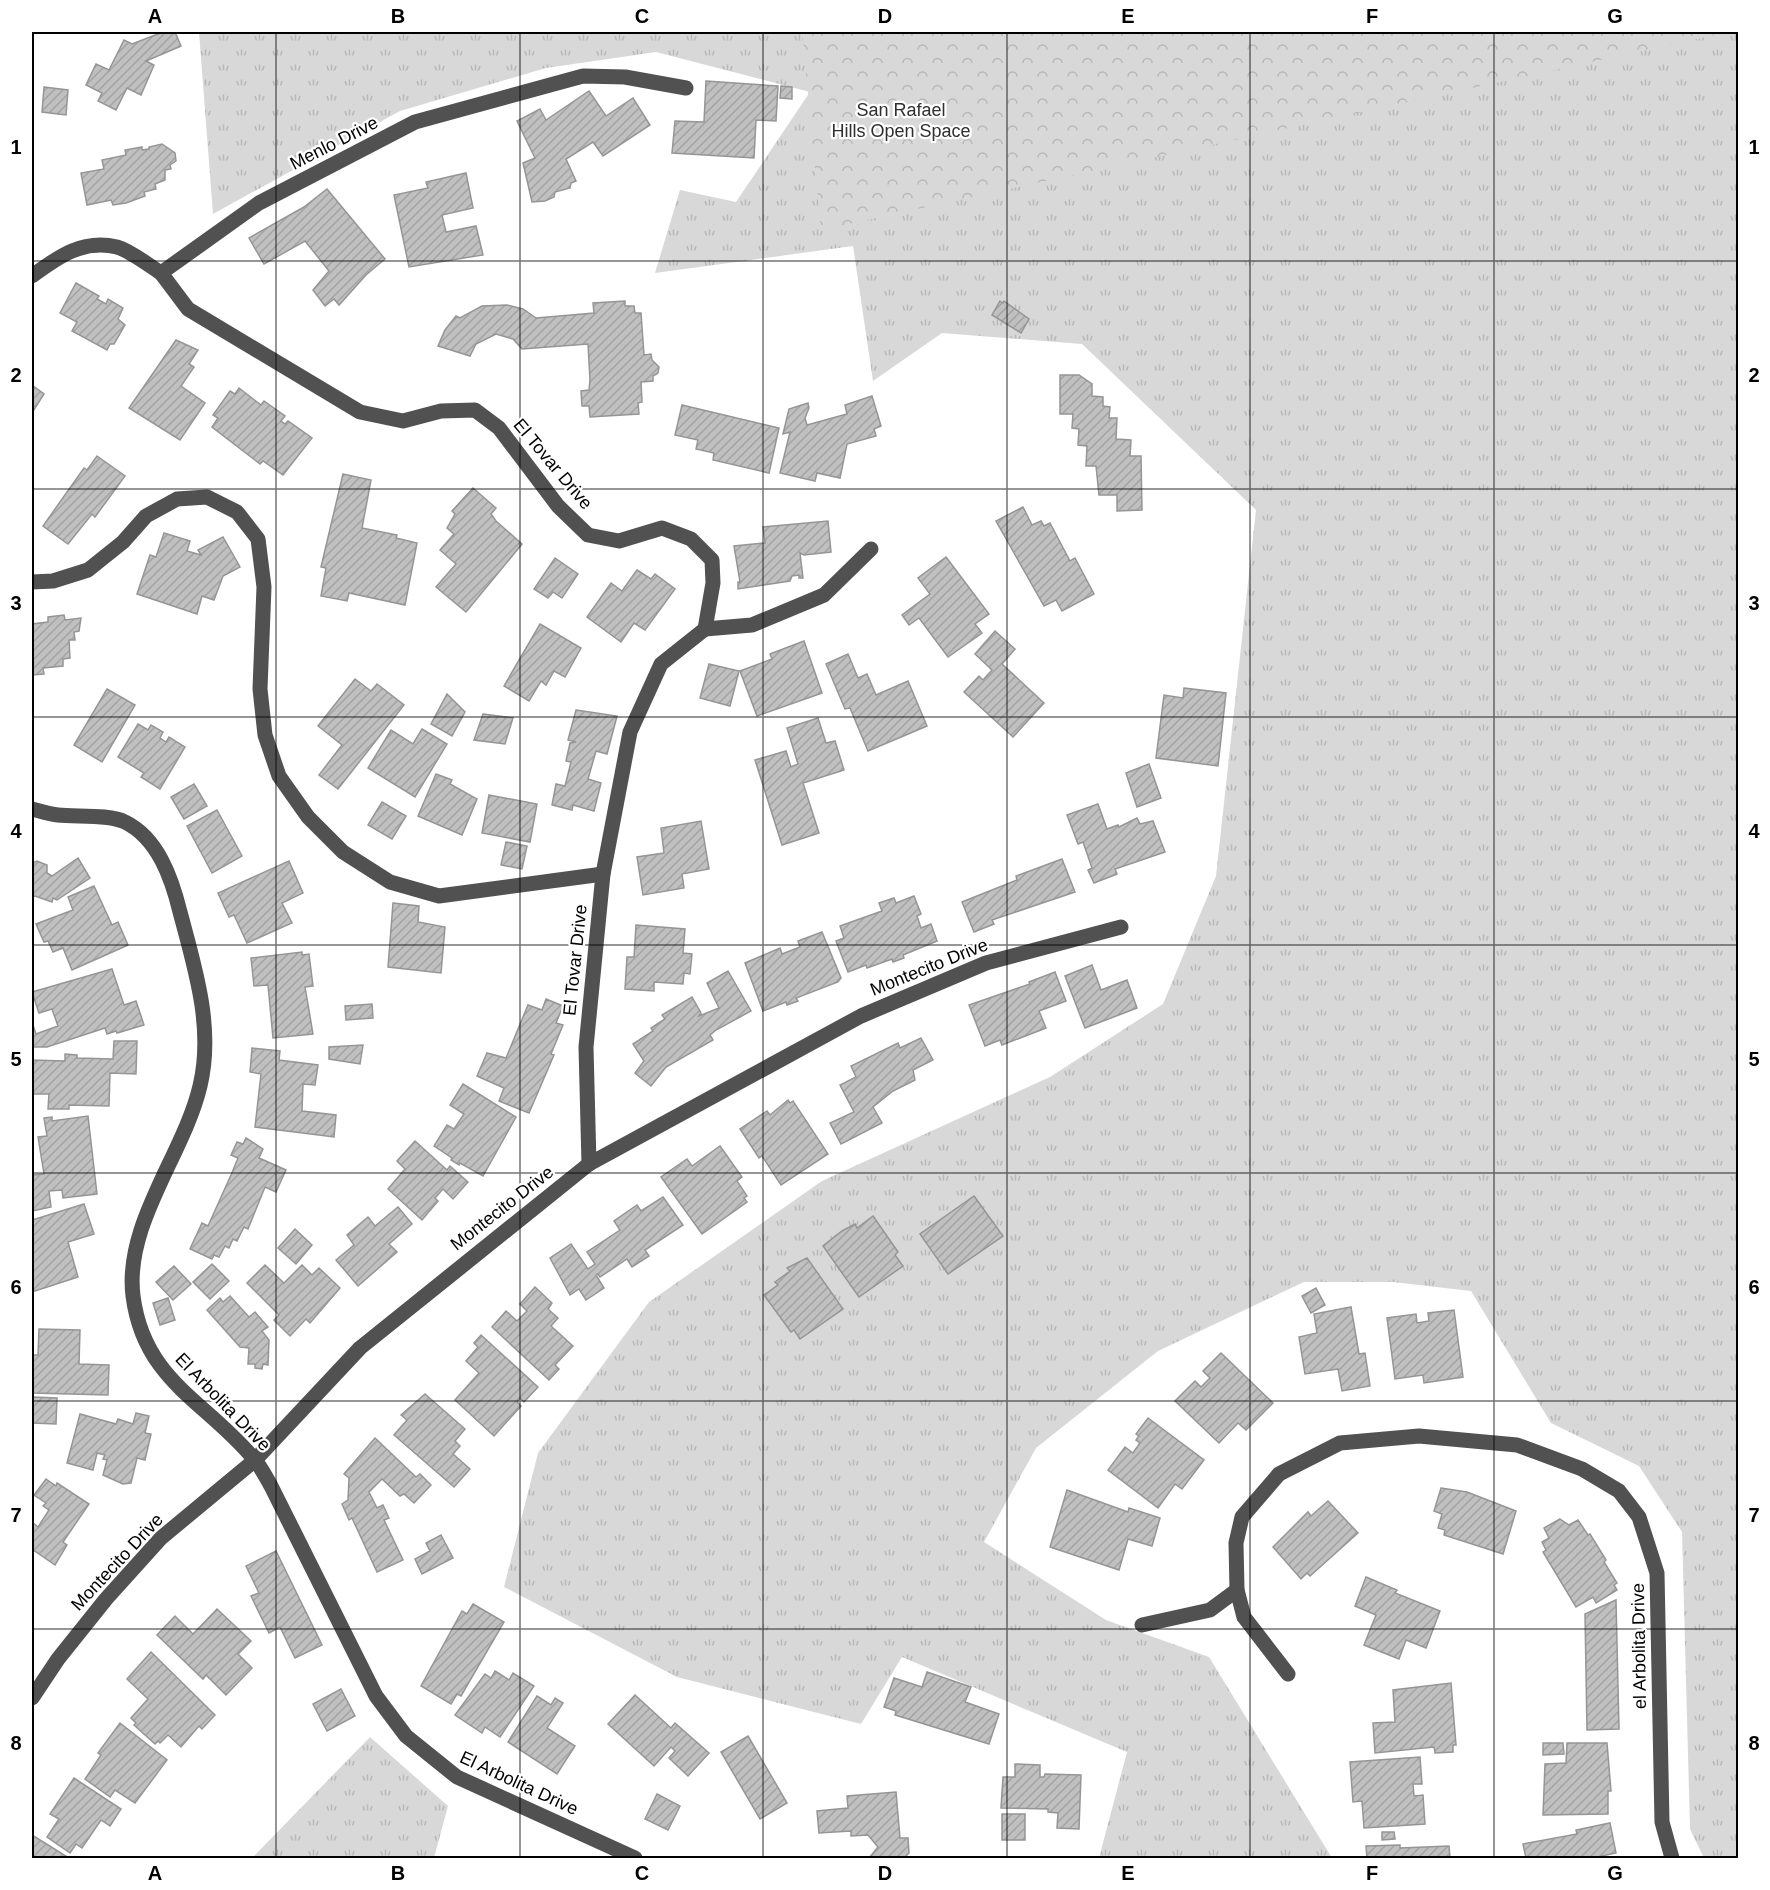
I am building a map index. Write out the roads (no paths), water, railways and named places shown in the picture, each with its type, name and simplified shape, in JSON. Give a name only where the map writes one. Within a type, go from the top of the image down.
[{"type":"street","name":"Menlo Drive","points":[[161,273],[259,204],[415,122],[583,76],[625,77],[686,88]]},
{"type":"street","points":[[32,276],[65,252],[92,246],[118,248],[161,273]]},
{"type":"street","name":"El Tovar Drive","points":[[161,273],[188,309],[360,412],[403,421],[441,411],[475,410],[499,428],[558,506],[588,535],[619,542],[662,528],[691,539],[712,560],[713,583],[705,629],[661,664],[630,732],[603,874],[586,1047],[589,1164]]},
{"type":"street","points":[[32,582],[54,581],[88,570],[123,542],[146,516],[177,499],[207,497],[237,512],[258,539],[264,587],[260,689],[266,735],[279,776],[308,817],[343,852],[390,882],[440,896],[603,874]]},
{"type":"street","points":[[705,629],[752,625],[824,595],[871,549]]},
{"type":"street","name":"El Arbolita Drive","points":[[32,809],[55,815],[122,820],[138,828],[151,842],[173,883],[200,986],[205,1060],[200,1087],[185,1132],[146,1219],[136,1251],[133,1295],[145,1339],[162,1371],[255,1460],[271,1486],[376,1696],[406,1737],[457,1777],[635,1858]]},
{"type":"street","name":"Montecito Drive","points":[[32,1698],[58,1659],[106,1599],[161,1538],[255,1460],[360,1348],[589,1164],[861,1016],[986,963],[1121,927]]},
{"type":"street","name":"el Arbolita Drive","points":[[1288,1674],[1244,1617],[1237,1590],[1236,1543],[1242,1517],[1279,1474],[1340,1443],[1419,1436],[1517,1445],[1582,1469],[1619,1491],[1639,1517],[1658,1573],[1662,1822],[1672,1858]]},
{"type":"street","points":[[1143,1625],[1210,1610],[1237,1590]]},
{"type":"park label","name":"San Rafael Hills Open Space","points":[[901,120]]}]
